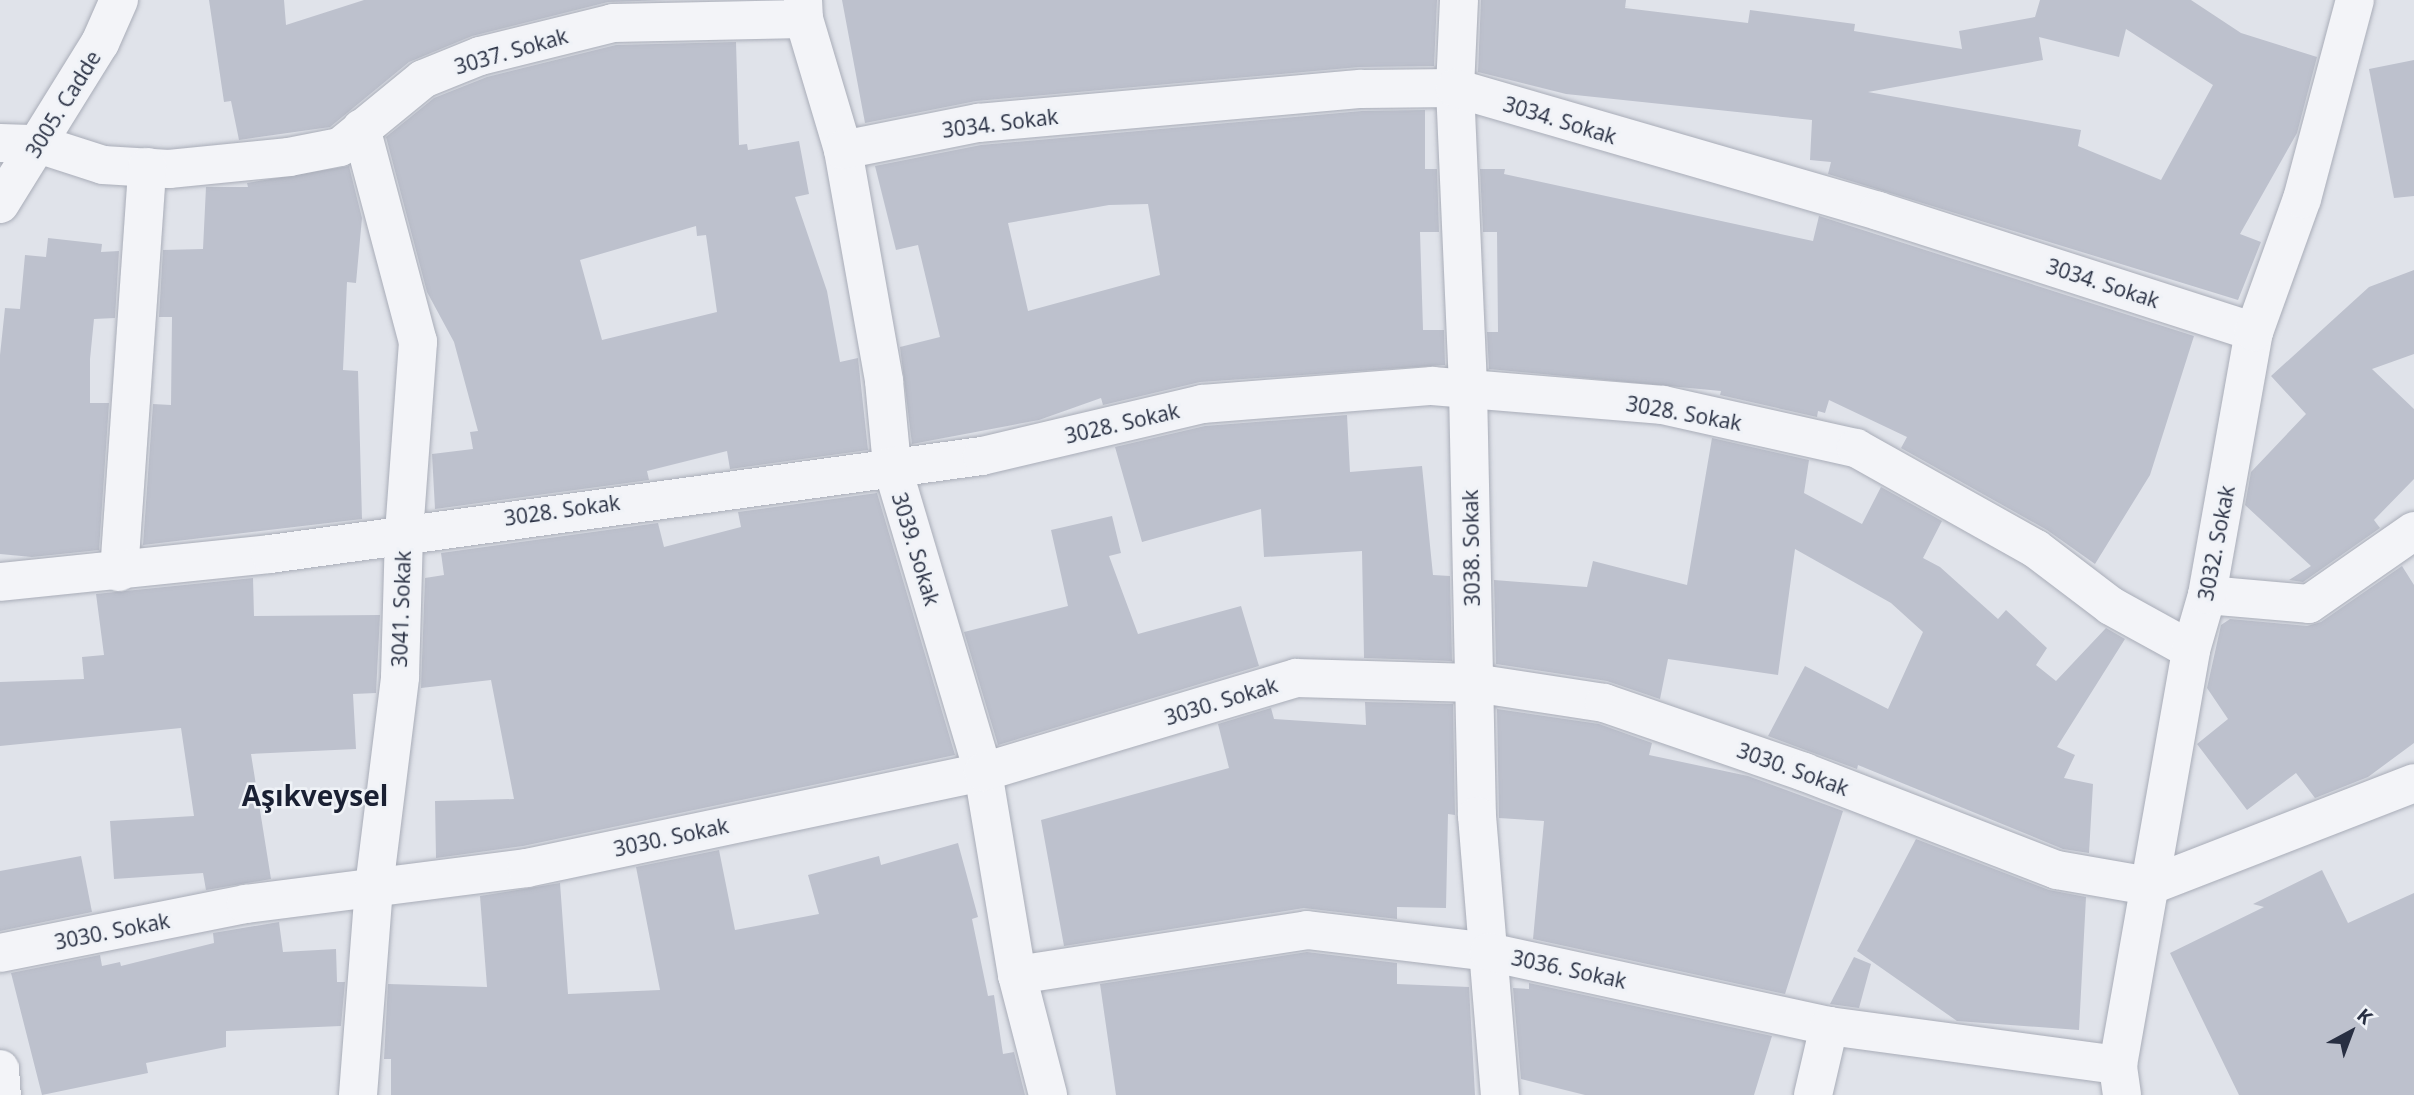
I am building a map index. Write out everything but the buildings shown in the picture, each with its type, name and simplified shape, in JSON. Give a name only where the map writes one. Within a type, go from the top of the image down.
[{"type":"street","name":"3005. Cadde","points":[[0,204],[100,43],[119,0]]},
{"type":"street","name":"3038. Sokak","points":[[1459,0],[1455,88],[1468,389],[1477,816],[1500,1095]]},
{"type":"street","name":"3032. Sokak","points":[[2120,1080],[2149,886],[2191,650],[2207,595],[2254,332],[2302,199],[2356,0]]},
{"type":"street","name":"3037. Sokak","points":[[0,143],[38,145],[103,165],[147,167],[289,157],[340,147],[424,79],[480,56],[613,23],[804,9]]},
{"type":"street","name":"3039. Sokak","points":[[804,9],[843,150],[884,381],[892,466],[983,772],[1017,975],[1048,1095]]},
{"type":"street","name":"3034. Sokak","points":[[843,150],[978,123],[1361,89],[1455,88],[1878,211],[2254,332]]},
{"type":"street","name":"3041. Sokak","points":[[358,1095],[374,887],[400,677],[404,533],[418,342],[361,128]]},
{"type":"street","points":[[119,572],[147,167]]},
{"type":"street","name":"3028. Sokak","points":[[0,582],[119,572],[982,456],[1202,404],[1432,386],[1663,405],[1856,448],[2036,549],[2111,606],[2191,650]]},
{"type":"street","points":[[2207,595],[2309,604],[2414,531]]},
{"type":"street","name":"3030. Sokak","points":[[0,953],[246,904],[527,867],[983,772],[1296,678],[1474,683],[1604,703],[1804,772],[2057,870],[2149,886]]},
{"type":"street","points":[[2149,886],[2414,783]]},
{"type":"street","name":"3036. Sokak","points":[[1017,975],[1307,930],[1489,952],[1829,1026],[2120,1080]]},
{"type":"street","points":[[1813,1095],[1829,1026]]},
{"type":"street","points":[[0,1069],[2,1095]]},
{"type":"district","name":"Aşıkveysel","points":[[315,795]]}]
